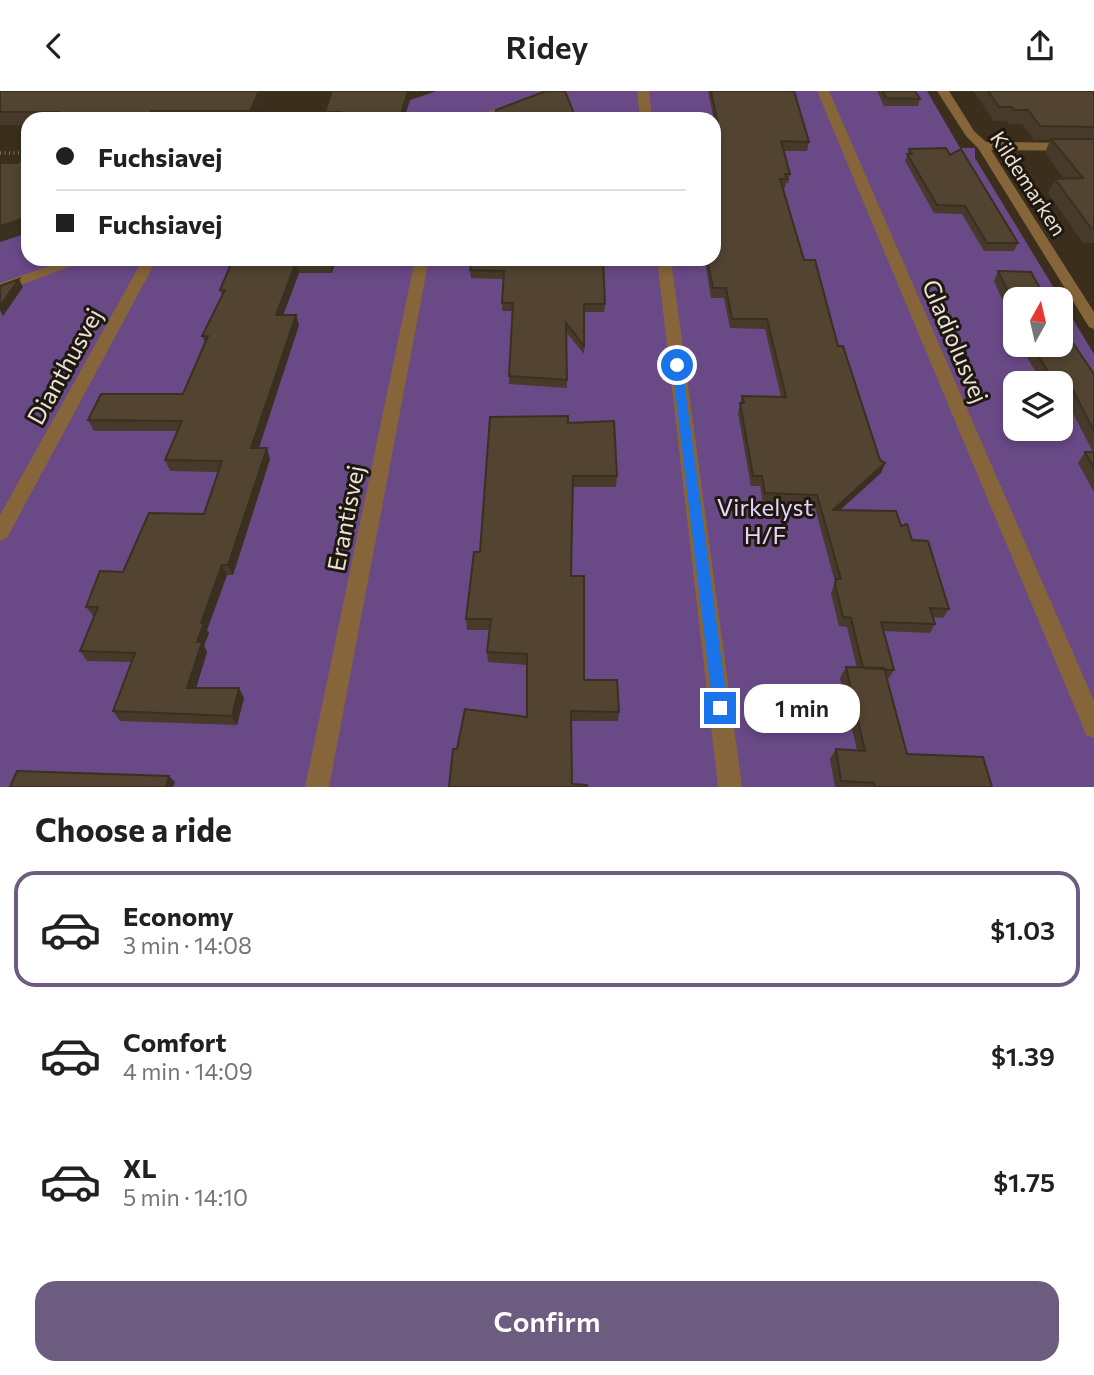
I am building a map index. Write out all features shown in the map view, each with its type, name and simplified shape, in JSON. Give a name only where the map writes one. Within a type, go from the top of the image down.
[{"type":"street","points":[[495,112],[554,91]]},
{"type":"street","points":[[643,91],[645,112]]},
{"type":"street","name":"Gladiolusvej","points":[[823,91],[1094,727]]},
{"type":"street","name":"Kildemarken","points":[[943,91],[970,133],[983,146],[1094,324]]},
{"type":"street","points":[[983,146],[1094,147]]},
{"type":"street","points":[[0,288],[63,266]]},
{"type":"street","name":"Dianthusvej","points":[[0,533],[146,266]]},
{"type":"street","name":"Erantisvej","points":[[317,787],[421,266]]},
{"type":"street","points":[[665,266],[730,787]]},
{"type":"path","points":[[0,153],[21,153]]},
{"type":"green space","name":"Virkelyst H/F","points":[[437,91],[927,91],[960,148],[975,148],[975,158],[1053,287],[1003,287],[1003,357],[1073,357],[1073,319],[1094,354],[1094,787],[0,787],[0,236],[21,229],[21,266],[721,266],[721,112],[374,112]]},
{"type":"building","points":[[0,91],[259,91],[250,111],[0,112]]},
{"type":"building","points":[[332,91],[408,91],[402,112],[325,112]]},
{"type":"building","points":[[546,91],[565,91],[573,112],[496,112]]},
{"type":"building","points":[[711,91],[794,91],[809,142],[781,141],[790,174],[785,174],[787,179],[780,179],[804,260],[815,260],[838,346],[843,346],[880,460],[885,463],[833,510],[896,511],[901,526],[907,524],[912,540],[928,541],[949,609],[930,608],[935,624],[881,622],[894,670],[863,668],[851,618],[843,617],[835,584],[836,579],[841,579],[817,495],[765,493],[762,476],[753,476],[740,403],[744,403],[742,396],[786,397],[767,319],[732,319],[726,288],[713,288],[708,266],[721,266],[721,112],[715,112]]},
{"type":"building","points":[[883,91],[915,91],[920,99],[886,98]]},
{"type":"building","points":[[988,91],[1094,91],[1094,127],[1040,126],[1028,110],[999,107]]},
{"type":"building","points":[[1051,139],[1094,139],[1094,228],[1091,228],[1055,179],[1083,178]]},
{"type":"building","points":[[946,148],[950,155],[961,149],[1018,243],[987,243],[965,206],[937,205],[907,154],[912,154],[909,149]]},
{"type":"building","points":[[21,159],[21,219],[0,226],[0,163],[18,163]]},
{"type":"building","points":[[230,266],[294,266],[276,315],[296,315],[251,448],[267,448],[228,565],[222,565],[201,623],[204,623],[197,642],[202,642],[187,688],[239,688],[232,716],[113,711],[135,653],[80,651],[98,607],[86,607],[100,571],[123,572],[149,513],[204,514],[222,461],[165,460],[182,421],[88,420],[101,394],[183,394],[208,336],[202,336],[225,290],[220,290]]},
{"type":"building","points":[[471,266],[603,266],[605,304],[584,304],[584,346],[566,323],[567,380],[509,376],[513,303],[502,303],[504,271],[470,270]]},
{"type":"building","points":[[998,271],[1031,272],[1039,287],[1006,287]]},
{"type":"building","points":[[19,279],[0,306],[0,286]]},
{"type":"building","points":[[1073,343],[1094,374],[1094,431],[1073,390],[1073,371],[1047,371],[1039,357],[1073,357]]},
{"type":"building","points":[[568,416],[568,423],[614,421],[617,476],[573,476],[571,576],[584,576],[584,680],[617,680],[619,712],[571,711],[572,784],[587,787],[449,787],[453,749],[457,749],[465,709],[527,717],[527,654],[487,652],[491,619],[466,619],[474,552],[480,552],[490,417]]},
{"type":"building","points":[[1085,452],[1094,452],[1094,468]]},
{"type":"building","points":[[846,667],[884,668],[907,754],[983,757],[992,787],[875,787],[874,783],[841,781],[836,749],[865,751]]},
{"type":"building","points":[[17,771],[169,776],[166,787],[10,787]]},
{"type":"route","points":[[677,365],[720,708]]}]
